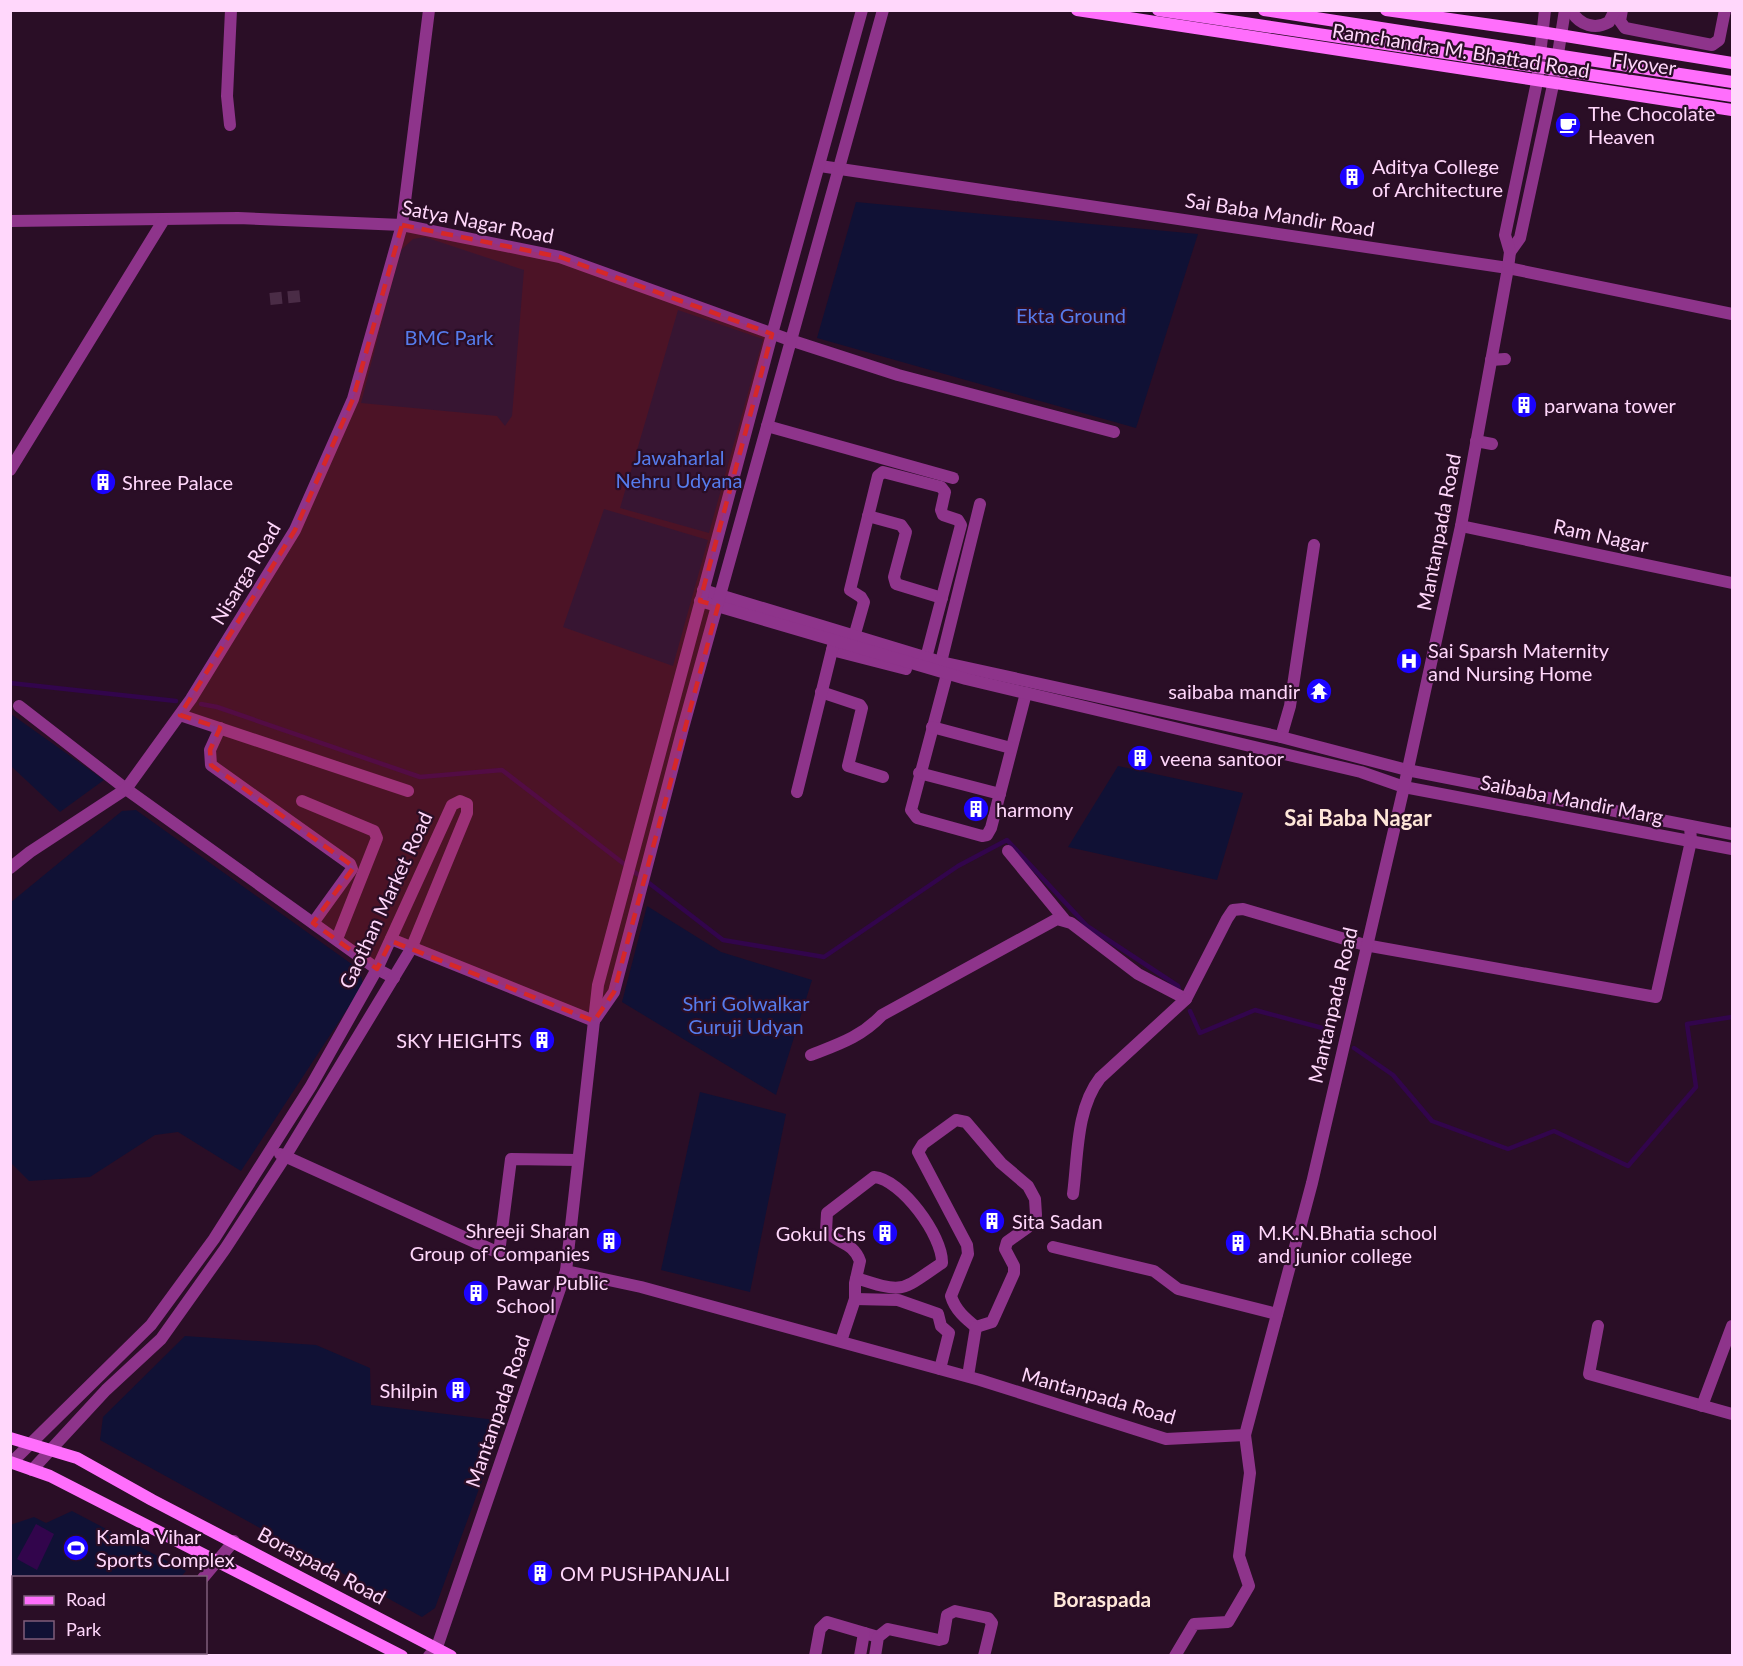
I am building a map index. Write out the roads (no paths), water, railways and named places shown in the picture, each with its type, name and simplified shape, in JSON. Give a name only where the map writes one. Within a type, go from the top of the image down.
[{"type":"main road","name":"Ramchandra M. Bhattad Road","points":[[1077,10],[1553,85],[1732,110]]},
{"type":"main road","name":"Flyover","points":[[1158,10],[1732,96]]},
{"type":"main road","name":"Flyover","points":[[1264,10],[1732,82]]},
{"type":"main road","name":"Ramchandra M. Bhattad Road","points":[[1386,10],[1732,63]]},
{"type":"main road","name":"Boraspada Road","points":[[11,1438],[77,1458],[152,1500],[234,1541],[433,1651],[451,1656]]},
{"type":"main road","points":[[11,1462],[218,1560],[402,1656]]},
{"type":"street","points":[[230,125],[227,96],[231,10]]},
{"type":"street","name":"Nisarga Road","points":[[10,868],[30,852],[126,789],[180,715],[295,530],[353,399],[402,225],[429,10]]},
{"type":"street","points":[[566,1270],[598,985],[701,596],[862,10]]},
{"type":"street","points":[[594,1021],[614,992],[652,843],[883,10]]},
{"type":"street","points":[[1510,252],[1505,235],[1536,82],[1545,10]]},
{"type":"street","points":[[1510,252],[1520,238],[1569,11],[1583,24],[1598,27],[1610,22],[1615,10]]},
{"type":"street","points":[[1622,10],[1620,21],[1625,28],[1712,45],[1719,40],[1725,10]]},
{"type":"street","name":"Sai Baba Mandir Road","points":[[820,166],[1508,268],[1732,314]]},
{"type":"street","name":"Satya Nagar Road","points":[[10,221],[163,221],[238,218],[402,225],[560,257],[772,334]]},
{"type":"street","points":[[10,470],[163,221]]},
{"type":"street","name":"Mantanpada Road","points":[[433,1651],[566,1270],[641,1287],[841,1341],[964,1376],[1166,1439],[1245,1435],[1312,1183],[1365,945],[1404,787],[1461,526],[1510,252]]},
{"type":"street","points":[[772,334],[898,375],[1114,432]]},
{"type":"street","points":[[1491,360],[1505,359]]},
{"type":"street","points":[[767,426],[953,478]]},
{"type":"street","points":[[1476,441],[1492,444]]},
{"type":"street","points":[[854,637],[864,602],[861,597],[850,590],[878,476],[883,472],[941,487],[945,492],[941,510],[943,515],[958,520],[961,525],[926,658]]},
{"type":"street","points":[[980,504],[932,727],[911,804],[911,810],[917,818],[987,835],[1026,693]]},
{"type":"street","points":[[868,516],[901,525],[906,532],[894,577],[896,584],[942,598]]},
{"type":"street","name":"Ram Nagar","points":[[1461,526],[1732,583]]},
{"type":"street","points":[[1281,737],[1290,706],[1314,545]]},
{"type":"street","points":[[701,596],[926,658],[944,668]]},
{"type":"street","points":[[719,601],[833,646],[905,670],[944,668]]},
{"type":"street","points":[[797,792],[833,646]]},
{"type":"street","name":"Saibaba Mandir Marg","points":[[944,668],[1026,693],[1361,772],[1404,787],[1732,849]]},
{"type":"street","name":"Saibaba Mandir Marg","points":[[944,668],[1281,737],[1407,770],[1732,834]]},
{"type":"street","points":[[822,692],[860,705],[862,708],[848,766],[883,777]]},
{"type":"street","points":[[19,706],[126,789],[377,969],[394,978]]},
{"type":"street","points":[[180,715],[408,791]]},
{"type":"street","points":[[932,727],[1011,748]]},
{"type":"street","points":[[220,728],[210,750],[211,765],[350,864],[352,869],[313,923]]},
{"type":"street","points":[[920,773],[1000,794]]},
{"type":"street","points":[[302,801],[374,831],[377,838],[337,939]]},
{"type":"street","name":"Gaothan Market Road","points":[[11,1462],[151,1325],[229,1215],[311,1086],[377,969],[452,805],[460,801],[467,804],[467,813],[411,949],[285,1157],[242,1223],[161,1339],[49,1449],[32,1470]]},
{"type":"street","points":[[1073,1194],[1085,1107],[1090,1091],[1100,1078],[1186,999],[1233,910],[1243,909],[1365,945],[1656,997],[1691,841],[1690,826]]},
{"type":"street","points":[[1008,851],[1064,919],[1138,974],[1186,999]]},
{"type":"street","points":[[811,1054],[851,1041],[882,1015],[1047,923],[1064,919]]},
{"type":"street","points":[[392,939],[411,949],[594,1021]]},
{"type":"street","points":[[956,1120],[966,1122],[1001,1163],[1028,1186],[1035,1199],[1036,1215],[1028,1227],[1007,1242],[1005,1249],[1014,1266],[1014,1274],[992,1322],[976,1327],[953,1304],[951,1296],[968,1254],[967,1245],[918,1152],[923,1144],[956,1120]]},
{"type":"street","points":[[271,1149],[499,1253],[511,1159],[578,1160]]},
{"type":"street","points":[[841,1341],[855,1299],[856,1278],[861,1265],[857,1252],[851,1245],[831,1237],[826,1231],[827,1213],[874,1177],[883,1178],[903,1192],[928,1225],[942,1252],[942,1263],[907,1287],[899,1289],[856,1278]]},
{"type":"street","points":[[229,1215],[242,1223]]},
{"type":"street","points":[[1053,1247],[1154,1270],[1178,1289],[1277,1314]]},
{"type":"street","points":[[179,1287],[192,1295]]},
{"type":"street","points":[[855,1299],[898,1300],[938,1314],[941,1326],[949,1333],[940,1369]]},
{"type":"street","points":[[1598,1326],[1589,1374],[1732,1414]]},
{"type":"street","points":[[1702,1406],[1732,1326]]},
{"type":"street","points":[[964,1376],[968,1345],[973,1340],[976,1327]]},
{"type":"street","points":[[105,1371],[116,1381]]},
{"type":"street","points":[[1175,1656],[1194,1624],[1228,1622],[1249,1586],[1239,1556],[1250,1473],[1245,1435]]},
{"type":"street","points":[[205,1576],[234,1541]]},
{"type":"street","points":[[875,1656],[878,1637],[888,1629],[943,1639],[947,1615],[955,1611],[988,1618],[992,1623],[984,1656]]},
{"type":"street","points":[[815,1656],[820,1629],[827,1622],[878,1637]]},
{"type":"street","points":[[861,1656],[864,1633]]},
{"type":"waterway","points":[[10,683],[176,701]]},
{"type":"waterway","points":[[201,704],[217,707],[420,777],[502,770],[723,940],[824,957],[958,866],[1007,840],[1087,926],[1178,986],[1179,990]]},
{"type":"waterway","points":[[1190,1011],[1200,1033],[1255,1010],[1326,1029],[1333,1033]]},
{"type":"waterway","points":[[1354,1048],[1393,1075],[1432,1121],[1508,1149],[1554,1131],[1628,1166],[1696,1087],[1687,1024],[1732,1017]]},
{"type":"tunnel","points":[[270,299],[301,296]]},
{"type":"place","name":"The Chocolate Heaven","points":[[1568,125]]},
{"type":"place","name":"Aditya College of Architecture","points":[[1352,177]]},
{"type":"place","name":"parwana tower","points":[[1524,405]]},
{"type":"place","name":"Shree Palace","points":[[103,482]]},
{"type":"place","name":"Sai Sparsh Maternity and Nursing Home","points":[[1409,661]]},
{"type":"place","name":"saibaba mandir","points":[[1319,691]]},
{"type":"place","name":"veena santoor","points":[[1140,758]]},
{"type":"place","name":"harmony","points":[[976,809]]},
{"type":"place","name":"SKY HEIGHTS","points":[[542,1040]]},
{"type":"place","name":"Sita Sadan","points":[[992,1221]]},
{"type":"place","name":"Gokul Chs","points":[[885,1233]]},
{"type":"place","name":"Shreeji Sharan Group of Companies","points":[[609,1241]]},
{"type":"place","name":"M.K.N.Bhatia school and junior college","points":[[1238,1243]]},
{"type":"place","name":"Pawar Public School","points":[[476,1293]]},
{"type":"place","name":"Shilpin","points":[[458,1390]]},
{"type":"place","name":"Kamla Vihar Sports Complex","points":[[76,1548]]},
{"type":"place","name":"OM PUSHPANJALI","points":[[540,1573]]},
{"type":"district","name":"Sai Baba Nagar","points":[[1358,817]]},
{"type":"district","name":"Boraspada","points":[[1102,1598]]},
{"type":"park label","name":"Ekta Ground","points":[[1071,315]]},
{"type":"park label","name":"BMC Park","points":[[449,337]]},
{"type":"park label","name":"Jawaharlal Nehru Udyana","points":[[679,468]]},
{"type":"park label","name":"Shri Golwalkar Guruji Udyan","points":[[746,1014]]}]
